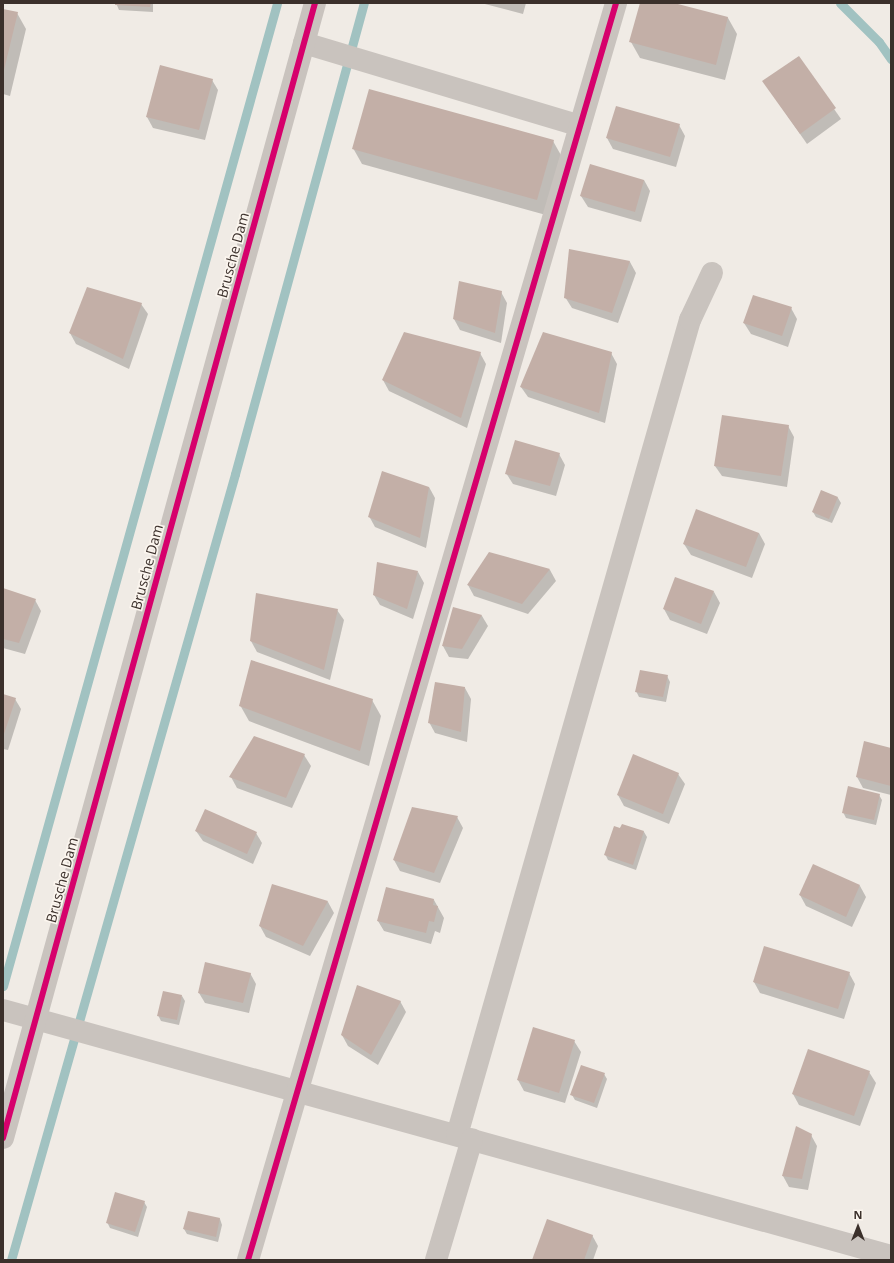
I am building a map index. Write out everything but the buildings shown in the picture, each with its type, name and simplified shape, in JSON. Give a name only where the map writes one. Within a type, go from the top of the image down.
[{"type":"street","name":"Brusche Dam","points":[[3,1138],[315,3]]},
{"type":"street","points":[[248,1260],[296,1091],[616,3]]},
{"type":"street","points":[[304,43],[580,126]]},
{"type":"street","points":[[436,1260],[465,1137],[690,320],[712,273]]},
{"type":"street","points":[[6,1011],[36,1018],[92,1035],[891,1256]]},
{"type":"waterway","name":"Brusche Dam","points":[[3,986],[277,3]]},
{"type":"waterway","points":[[11,1260],[235,474],[364,3]]},
{"type":"waterway","points":[[840,3],[879,42],[891,59]]},
{"type":"cycle path","points":[[3,1138],[315,3]]},
{"type":"cycle path","points":[[248,1260],[616,3]]}]
